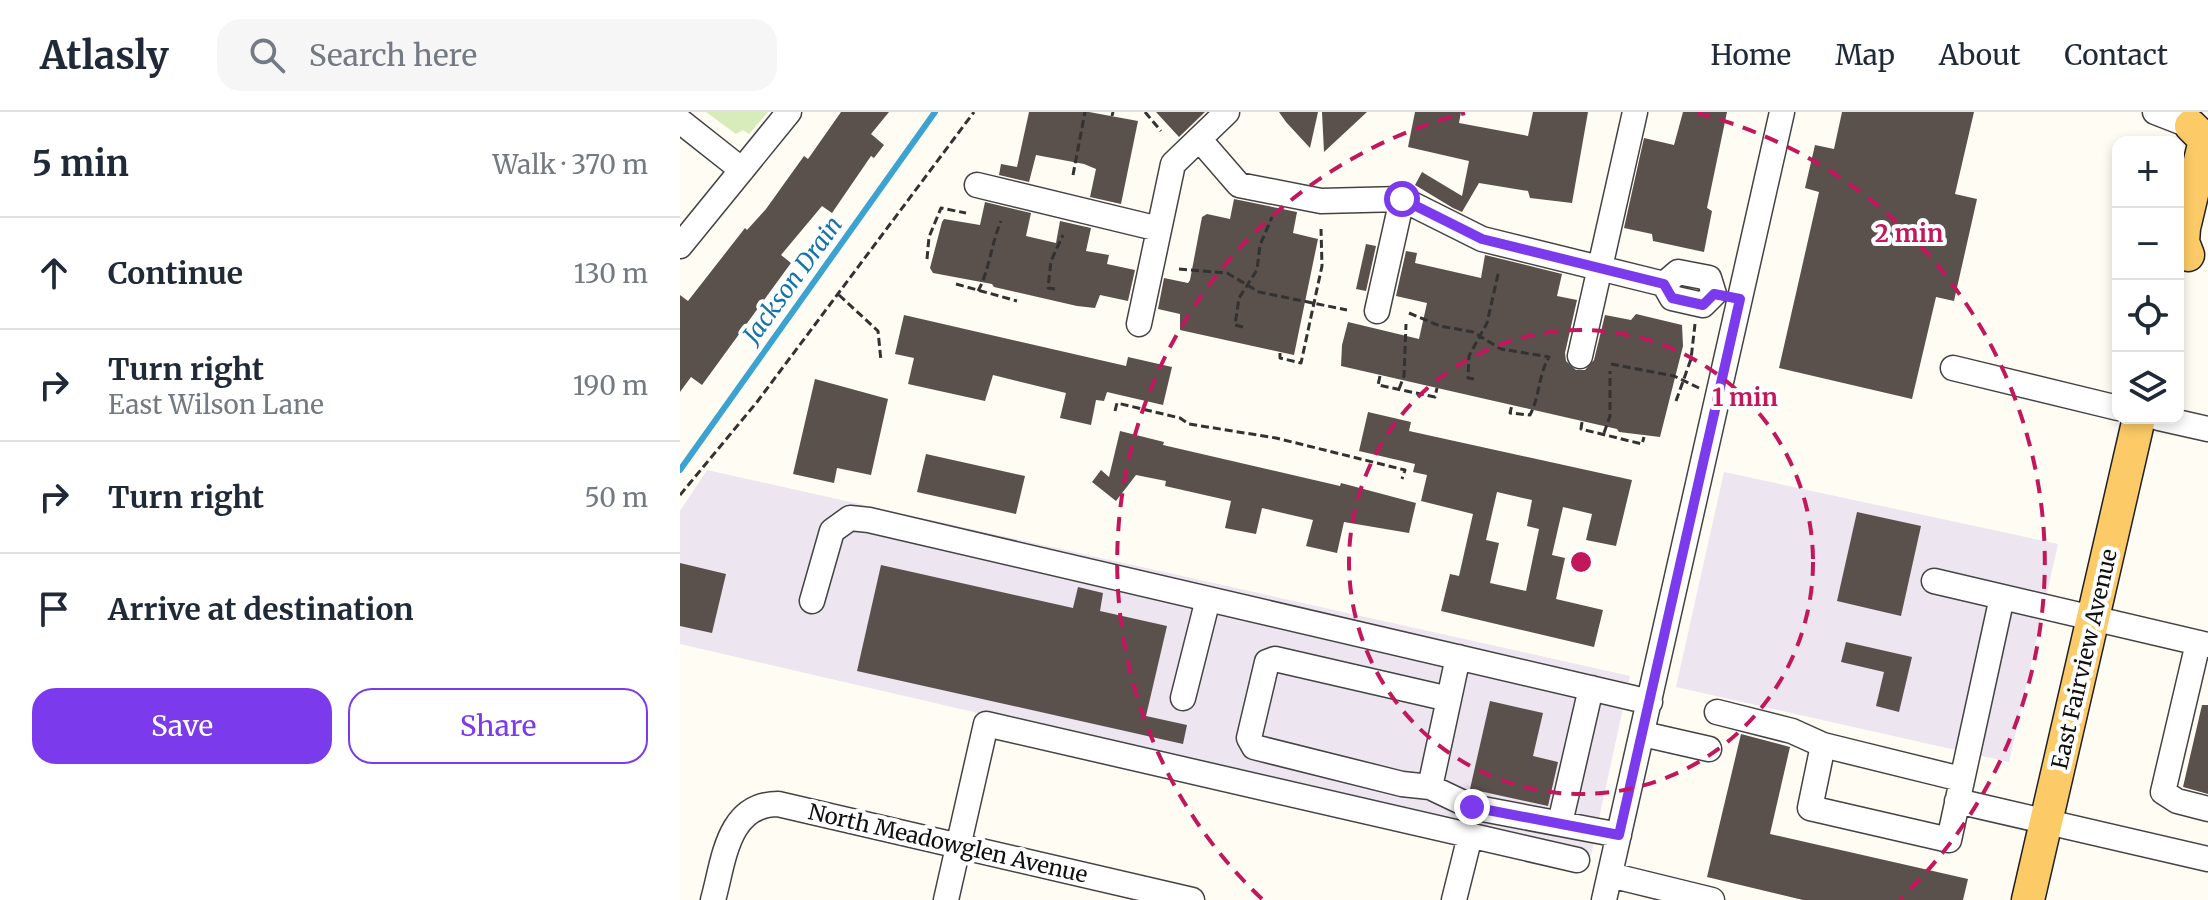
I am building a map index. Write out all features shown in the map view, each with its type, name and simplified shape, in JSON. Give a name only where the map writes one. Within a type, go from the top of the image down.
[{"type":"main road","points":[[2184,155],[2192,119]]},
{"type":"main road","points":[[2184,228],[2205,140],[2192,119]]},
{"type":"main road","points":[[2184,259],[2208,183]]},
{"type":"main road","name":"East Fairview Avenue","points":[[2028,900],[2138,424]]},
{"type":"street","points":[[680,246],[789,112]]},
{"type":"street","points":[[1139,324],[1173,164],[1227,112]]},
{"type":"street","points":[[1580,356],[1635,112]]},
{"type":"street","points":[[1604,900],[1782,112]]},
{"type":"street","points":[[2155,112],[2192,119]]},
{"type":"street","points":[[680,121],[742,170]]},
{"type":"street","points":[[1200,140],[1239,185],[1321,201],[1402,199],[1482,239],[1664,284],[1678,272],[1709,278],[1714,294],[1740,299]]},
{"type":"street","points":[[977,185],[1159,229]]},
{"type":"street","points":[[1377,311],[1402,199]]},
{"type":"street","points":[[1953,368],[2112,407]]},
{"type":"street","points":[[2184,424],[2208,429]]},
{"type":"street","points":[[812,601],[832,531],[850,518],[1650,702]]},
{"type":"street","points":[[1934,581],[2203,644],[2199,679],[2163,792],[2177,801],[2208,809]]},
{"type":"street","points":[[1823,745],[1810,808],[1949,840],[2002,597]]},
{"type":"street","points":[[1183,698],[1208,599]]},
{"type":"street","points":[[1430,787],[1458,657]]},
{"type":"street","points":[[1449,699],[1275,659],[1267,662],[1249,738],[1254,747],[1402,784],[1430,787],[1472,807],[1619,835]]},
{"type":"street","points":[[1560,823],[1591,688]]},
{"type":"street","points":[[1717,712],[1792,731],[1823,745],[2046,821],[2208,859]]},
{"type":"street","points":[[946,900],[986,724],[1577,860]]},
{"type":"street","points":[[1643,734],[1709,749]]},
{"type":"street","name":"North Meadowglen Avenue","points":[[713,900],[733,829],[750,809],[778,804],[1192,900]]},
{"type":"street","points":[[1454,900],[1470,836]]},
{"type":"street","points":[[1610,875],[1712,900]]},
{"type":"path","points":[[680,495],[757,402],[974,112]]},
{"type":"path","points":[[1073,175],[1085,112]]},
{"type":"path","points":[[1145,112],[1161,131]]},
{"type":"path","points":[[927,259],[929,237],[941,208],[966,213]]},
{"type":"path","points":[[1243,327],[1235,325],[1239,298],[1257,270],[1260,245],[1272,217]]},
{"type":"path","points":[[978,291],[985,277],[990,245],[1001,221]]},
{"type":"path","points":[[1280,353],[1280,358],[1301,363],[1325,250],[1321,229]]},
{"type":"path","points":[[1055,289],[1048,288],[1051,261],[1063,235]]},
{"type":"path","points":[[1179,269],[1227,273],[1259,292],[1347,310]]},
{"type":"path","points":[[1474,379],[1468,378],[1469,356],[1487,323],[1499,270]]},
{"type":"path","points":[[956,284],[1017,301]]},
{"type":"path","points":[[838,294],[878,331],[881,361]]},
{"type":"path","points":[[1409,313],[1480,337],[1501,349],[1549,357],[1538,379],[1535,405],[1530,415],[1510,413],[1512,405]]},
{"type":"path","points":[[1676,401],[1691,359],[1696,316]]},
{"type":"path","points":[[1399,389],[1404,376],[1406,324]]},
{"type":"path","points":[[1611,364],[1664,374],[1702,388]]},
{"type":"path","points":[[1603,435],[1610,416],[1610,371]]},
{"type":"path","points":[[1380,376],[1378,385],[1435,397],[1437,388]]},
{"type":"path","points":[[1115,411],[1117,403],[1180,418],[1189,424],[1312,446],[1405,470],[1402,479]]},
{"type":"path","points":[[1582,422],[1581,429],[1603,435],[1642,444],[1644,437]]},
{"type":"shaded area","points":[[707,470],[1630,676],[1591,855],[680,644],[680,511]]},
{"type":"shaded area","points":[[1724,472],[2058,544],[2009,762],[1676,687]]},
{"type":"green space","points":[[706,112],[768,112],[749,134],[743,130],[736,134]]},
{"type":"building","points":[[841,112],[889,112],[871,134],[884,145],[874,158],[871,156],[832,213],[822,206],[781,255],[791,263],[702,385],[691,377],[680,392],[680,295],[688,301],[745,228],[747,230],[766,209],[804,156],[808,159]]},
{"type":"building","points":[[1029,112],[1089,112],[1138,121],[1121,204],[1090,197],[1096,169],[1084,164],[1036,155],[1029,182],[999,175],[1001,164],[1017,167]]},
{"type":"building","points":[[1156,112],[1205,112],[1179,137]]},
{"type":"building","points":[[1279,112],[1318,112],[1310,148],[1286,122]]},
{"type":"building","points":[[1322,112],[1367,112],[1324,152]]},
{"type":"building","points":[[1415,112],[1461,112],[1459,123],[1528,136],[1533,112],[1588,112],[1572,203],[1530,198],[1528,191],[1479,183],[1462,212],[1453,208],[1415,185],[1422,172],[1462,196],[1469,161],[1408,147]]},
{"type":"building","points":[[1683,112],[1727,112],[1707,208],[1712,211],[1704,252],[1653,241],[1652,234],[1624,228],[1644,138],[1674,145]]},
{"type":"building","points":[[1842,112],[1974,112],[1955,194],[1977,199],[1954,301],[1936,297],[1912,399],[1779,368],[1819,192],[1805,188],[1815,145],[1834,149]]},
{"type":"building","points":[[1234,199],[1297,212],[1293,233],[1318,239],[1294,355],[1180,330],[1180,314],[1158,309],[1164,278],[1188,283],[1190,280],[1202,217],[1207,214],[1230,219]]},
{"type":"building","points":[[985,202],[1031,213],[1026,236],[1056,243],[1060,221],[1091,228],[1086,251],[1109,255],[1107,264],[1135,270],[1128,301],[1100,295],[1095,308],[1077,306],[994,287],[992,284],[933,273],[930,268],[944,219],[980,225]]},
{"type":"building","points":[[1366,244],[1376,246],[1366,291],[1356,289]]},
{"type":"building","points":[[1406,251],[1417,253],[1415,263],[1481,278],[1485,255],[1562,274],[1557,296],[1577,300],[1565,353],[1566,361],[1576,370],[1585,370],[1594,360],[1605,315],[1631,320],[1636,314],[1682,325],[1683,346],[1660,437],[1619,432],[1617,429],[1341,366],[1348,322],[1419,339],[1427,303],[1396,296]]},
{"type":"building","points":[[904,315],[1126,366],[1128,357],[1172,367],[1163,405],[1107,392],[1104,401],[1096,400],[1091,425],[1060,418],[1066,393],[993,375],[985,401],[908,384],[914,358],[895,354]]},
{"type":"building","points":[[815,379],[888,399],[871,475],[837,468],[834,483],[793,474]]},
{"type":"building","points":[[1368,412],[1411,422],[1409,431],[1632,480],[1616,546],[1586,540],[1592,514],[1563,507],[1552,555],[1565,558],[1556,599],[1603,610],[1594,647],[1441,611],[1450,574],[1459,576],[1473,514],[1421,501],[1427,475],[1413,472],[1415,464],[1359,451]],"holes":[[[1497,492],[1532,500],[1527,526],[1539,529],[1526,591],[1490,583],[1499,543],[1486,540]]]},
{"type":"building","points":[[1120,431],[1164,442],[1163,445],[1340,486],[1341,483],[1416,503],[1409,533],[1344,522],[1337,553],[1306,546],[1313,520],[1262,508],[1256,534],[1225,528],[1231,501],[1165,486],[1166,481],[1136,475],[1116,501],[1092,482],[1101,470],[1109,477]]},
{"type":"building","points":[[926,454],[1025,476],[1016,514],[917,492]]},
{"type":"building","points":[[1857,512],[1921,526],[1901,616],[1837,601]]},
{"type":"building","points":[[680,563],[726,574],[712,633],[680,626]]},
{"type":"building","points":[[881,565],[1073,608],[1078,587],[1103,593],[1100,611],[1167,626],[1146,716],[1187,725],[1183,744],[857,671]]},
{"type":"building","points":[[1846,642],[1912,657],[1899,712],[1876,706],[1884,672],[1841,662]]},
{"type":"building","points":[[1490,701],[1543,713],[1533,756],[1558,762],[1548,806],[1470,789]]},
{"type":"building","points":[[2202,705],[2208,705],[2208,794],[2183,787]]},
{"type":"building","points":[[1741,734],[1790,747],[1770,834],[1968,879],[1963,900],[1803,900],[1707,877]]},
{"type":"waterway","name":"Jackson Drain","points":[[680,470],[935,112]]},
{"type":"route","points":[[1402,199],[1482,239],[1664,284],[1672,298],[1703,305],[1714,294],[1740,299],[1619,835],[1472,807]]}]
